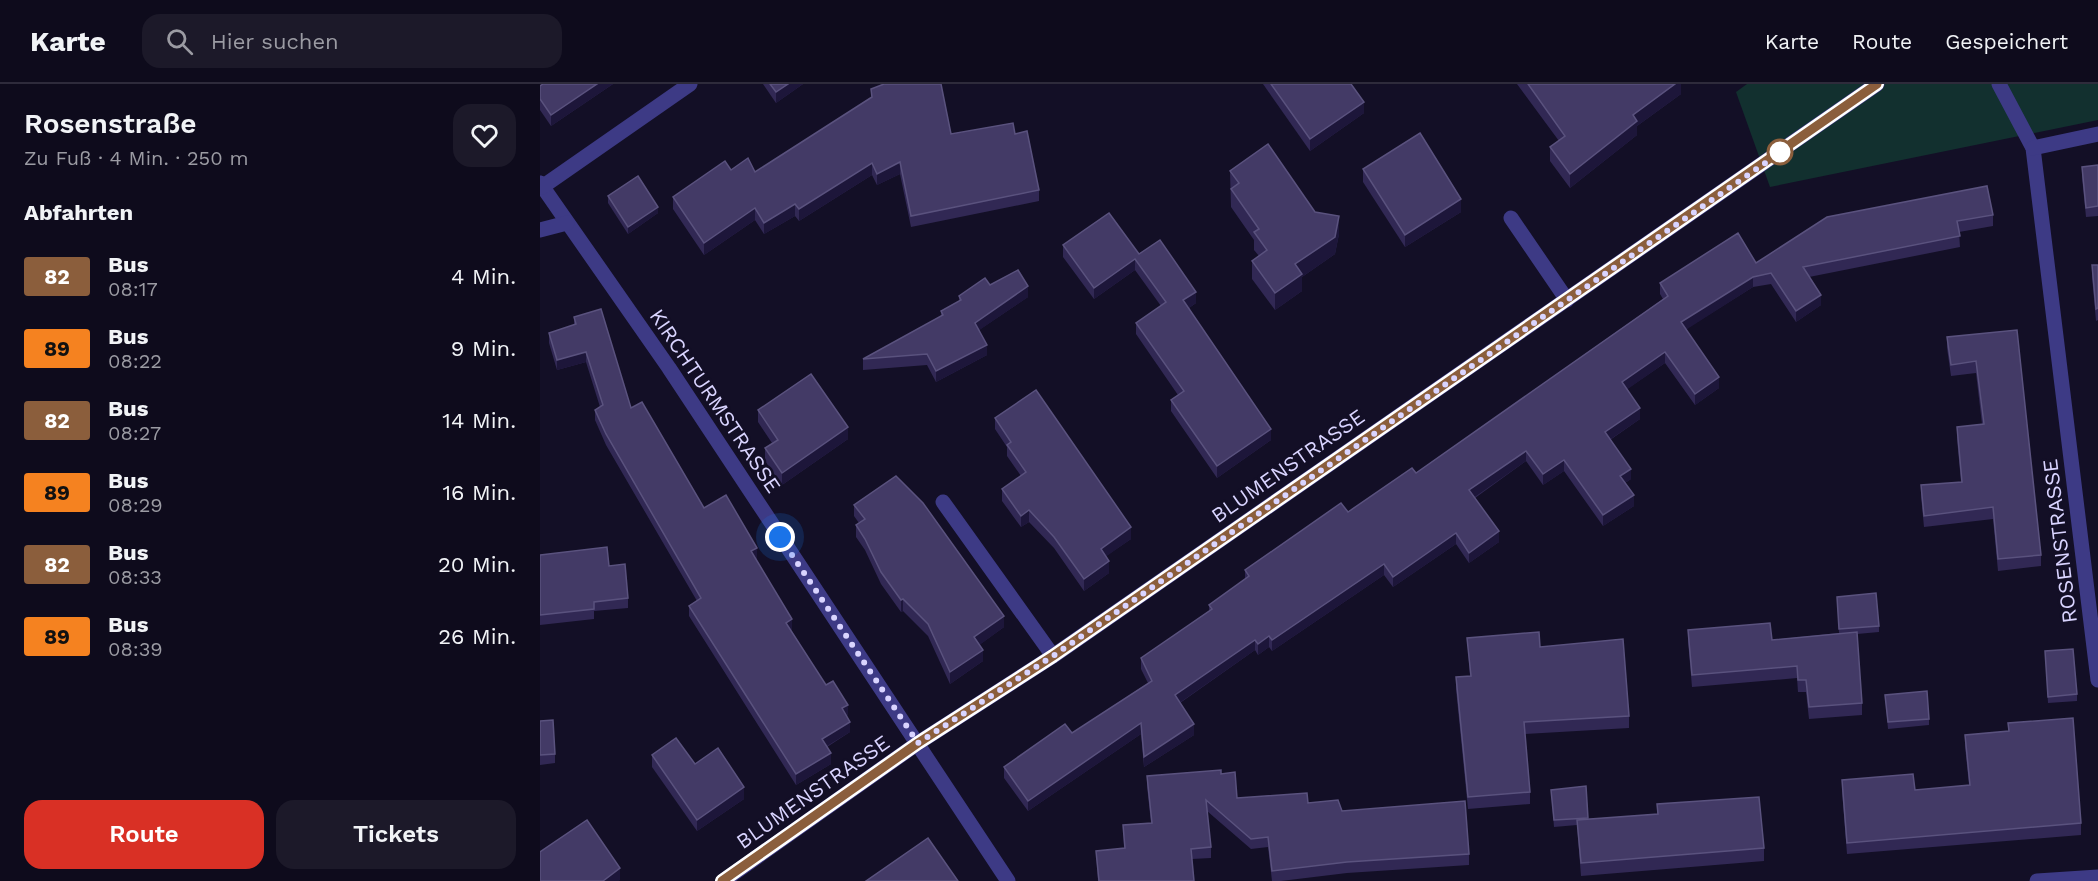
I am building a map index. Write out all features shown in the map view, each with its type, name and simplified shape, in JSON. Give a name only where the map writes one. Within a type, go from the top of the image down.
[{"type":"street","name":"KIRCHTURMSTRASSE","points":[[690,84],[541,185],[669,368],[1008,881]]},
{"type":"street","name":"BLUMENSTRASSE","points":[[723,881],[918,743],[1053,656],[1877,84]]},
{"type":"street","name":"ROSENSTRASSE","points":[[1999,84],[2033,148],[2098,680]]},
{"type":"street","points":[[2033,148],[2098,134]]},
{"type":"street","points":[[1511,218],[1567,300]]},
{"type":"street","points":[[540,230],[567,223]]},
{"type":"street","points":[[943,502],[1053,656]]},
{"type":"street","points":[[2037,881],[2098,877]]},
{"type":"green space","points":[[1747,84],[2098,84],[2098,120],[1770,187],[1736,92]]},
{"type":"building","points":[[543,84],[597,84],[551,115],[540,99],[540,86]]},
{"type":"building","points":[[770,84],[788,84],[776,92]]},
{"type":"building","points":[[884,84],[941,84],[951,134],[1013,123],[1015,134],[1027,131],[1039,190],[911,216],[900,162],[877,174],[872,163],[799,209],[795,204],[764,223],[755,208],[704,243],[673,197],[725,161],[731,170],[748,158],[755,172],[872,97],[871,89]]},
{"type":"building","points":[[1271,84],[1351,84],[1364,102],[1310,139]]},
{"type":"building","points":[[1528,84],[1675,84],[1633,115],[1637,121],[1570,174],[1550,147],[1565,136]]},
{"type":"building","points":[[1420,133],[1461,199],[1405,235],[1363,169]]},
{"type":"building","points":[[1268,144],[1315,212],[1339,216],[1335,237],[1295,264],[1302,274],[1275,293],[1252,261],[1267,250],[1254,232],[1259,229],[1231,189],[1239,183],[1230,171]]},
{"type":"building","points":[[2098,165],[2098,206],[2086,208],[2082,167]]},
{"type":"building","points":[[638,176],[658,207],[628,227],[608,196]]},
{"type":"building","points":[[1987,186],[1993,215],[1957,221],[1960,236],[1803,267],[1821,295],[1796,311],[1771,273],[1753,277],[1681,322],[1719,377],[1695,394],[1665,352],[1622,382],[1640,408],[1605,432],[1631,469],[1620,476],[1634,495],[1603,515],[1564,460],[1543,474],[1526,451],[1469,490],[1499,531],[1469,553],[1456,533],[1393,577],[1384,564],[1272,640],[1269,636],[1258,644],[1255,640],[1175,695],[1194,724],[1144,757],[1141,723],[1028,801],[1004,767],[1065,724],[1072,733],[1152,681],[1141,658],[1212,609],[1209,605],[1249,576],[1245,570],[1341,503],[1348,512],[1412,468],[1416,473],[1668,296],[1660,283],[1738,233],[1756,263],[1827,217]]},
{"type":"building","points":[[1109,213],[1139,254],[1160,240],[1196,292],[1183,300],[1271,429],[1217,466],[1171,400],[1184,391],[1136,323],[1166,302],[1135,259],[1094,288],[1063,245]]},
{"type":"building","points":[[2092,265],[2098,265],[2098,308],[2096,309]]},
{"type":"building","points":[[1018,270],[1028,286],[975,323],[987,345],[936,371],[927,354],[863,359],[943,315],[941,311],[961,300],[959,296],[985,278],[990,285]]},
{"type":"building","points":[[601,309],[631,408],[642,402],[704,508],[726,495],[757,548],[751,551],[792,619],[786,623],[826,685],[833,681],[848,705],[842,708],[850,722],[822,739],[831,753],[796,774],[689,606],[701,598],[606,434],[595,410],[603,405],[586,352],[557,360],[549,333],[576,324],[574,317]]},
{"type":"building","points":[[2017,330],[2041,555],[1998,559],[1993,507],[1924,516],[1921,485],[1962,482],[1957,427],[1984,424],[1976,361],[1951,365],[1947,337]]},
{"type":"building","points":[[811,374],[848,427],[782,473],[765,448],[778,440],[758,410]]},
{"type":"building","points":[[1036,390],[1131,527],[1101,549],[1109,561],[1084,579],[1054,537],[1029,510],[1021,516],[1002,489],[1026,472],[1007,445],[1011,442],[995,418]]},
{"type":"building","points":[[896,476],[923,503],[1004,616],[974,637],[983,650],[950,672],[928,624],[903,599],[901,600],[881,572],[856,525],[865,519],[854,505]]},
{"type":"building","points":[[607,547],[609,566],[625,564],[628,598],[594,602],[594,609],[540,615],[540,555]]},
{"type":"building","points":[[1876,593],[1879,626],[1839,629],[1837,597]]},
{"type":"building","points":[[1770,623],[1772,640],[1857,632],[1862,703],[1809,707],[1806,680],[1798,680],[1797,666],[1692,675],[1688,630]]},
{"type":"building","points":[[1539,632],[1540,647],[1623,639],[1629,716],[1524,722],[1530,792],[1468,797],[1456,677],[1471,676],[1467,638]]},
{"type":"building","points":[[2073,649],[2077,694],[2048,697],[2045,651]]},
{"type":"building","points":[[1927,691],[1929,719],[1888,722],[1885,695]]},
{"type":"building","points":[[2073,718],[2081,823],[1847,843],[1842,780],[1913,774],[1915,790],[1970,785],[1965,735],[2009,731],[2008,723]]},
{"type":"building","points":[[553,720],[555,754],[540,755],[540,721]]},
{"type":"building","points":[[676,738],[695,764],[718,748],[744,787],[697,820],[652,755]]},
{"type":"building","points":[[1221,770],[1221,774],[1235,772],[1237,798],[1307,793],[1308,803],[1338,800],[1342,811],[1465,801],[1469,854],[1347,862],[1272,871],[1268,837],[1251,839],[1206,800],[1211,847],[1191,849],[1194,881],[1099,881],[1096,851],[1125,848],[1123,825],[1152,823],[1147,776]]},
{"type":"building","points":[[1586,786],[1588,818],[1554,820],[1551,790]]},
{"type":"building","points":[[1759,797],[1764,848],[1581,863],[1577,820],[1658,814],[1657,804]]},
{"type":"building","points":[[587,820],[620,868],[603,881],[540,881],[540,852]]},
{"type":"building","points":[[928,838],[958,881],[866,881]]},
{"type":"bus line","name":"82","points":[[722,881],[918,743],[1053,656],[1877,84]]},
{"type":"route","points":[[780,537],[918,743],[1053,656],[1184,563],[1784,150],[1780,152]]}]
